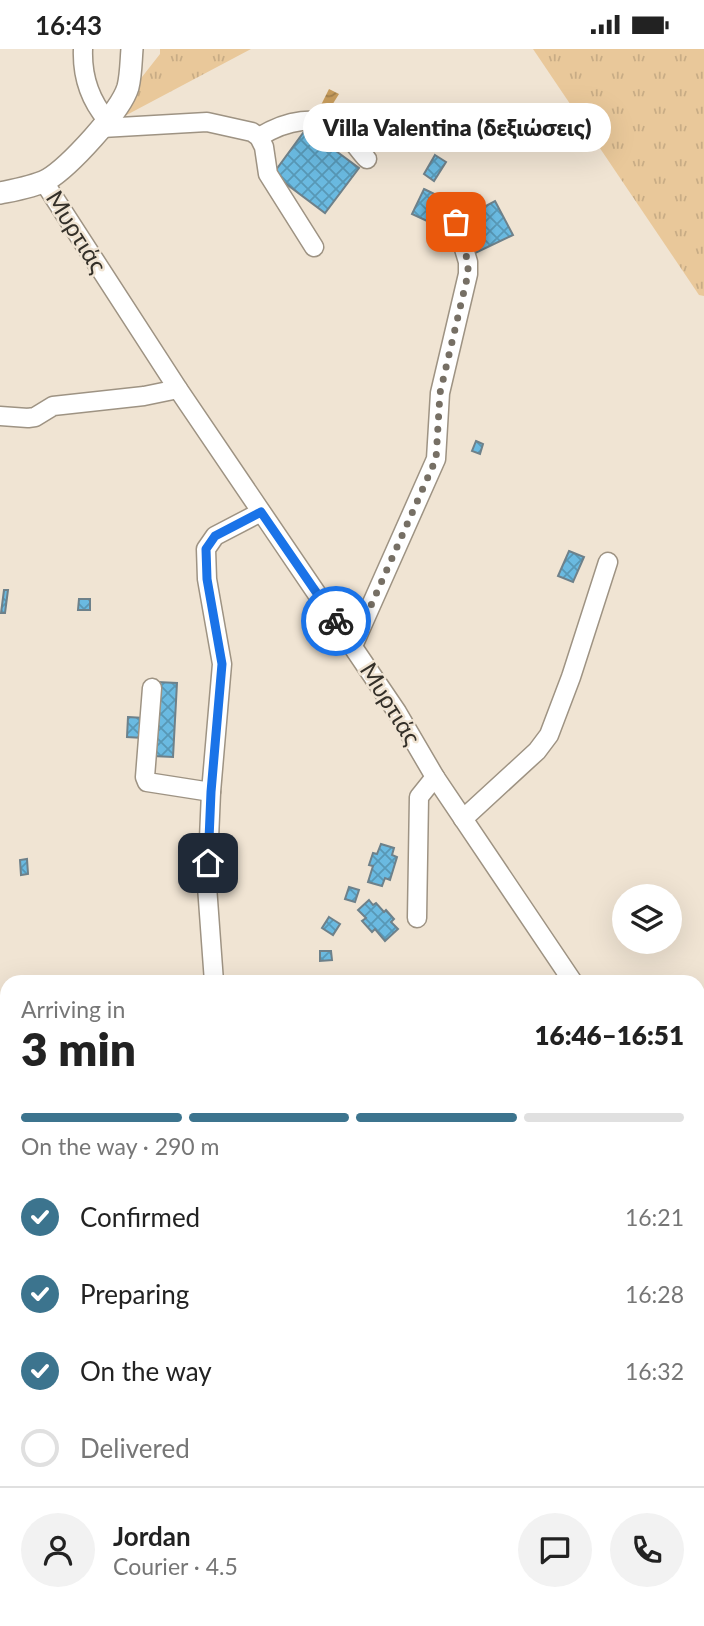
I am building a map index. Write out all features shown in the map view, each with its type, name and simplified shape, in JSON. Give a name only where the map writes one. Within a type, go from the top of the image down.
[{"type":"main road","points":[[0,193],[44,181],[61,171],[105,124],[128,89],[132,49]]},
{"type":"street","points":[[83,49],[82,67],[105,124],[207,122],[244,130],[259,137],[264,147],[268,174],[314,247]]},
{"type":"street","points":[[259,137],[294,121],[323,122],[344,133],[367,159]]},
{"type":"street","name":"Μυρτιάς","points":[[44,181],[177,389],[353,646],[397,712],[435,777],[568,975]]},
{"type":"street","points":[[353,646],[436,459],[440,393],[468,274],[468,262],[456,222]]},
{"type":"street","points":[[0,416],[35,417],[53,406],[144,396],[177,389]]},
{"type":"street","points":[[213,975],[207,886],[211,792],[222,664],[207,579],[206,549],[215,536],[261,512]]},
{"type":"street","points":[[463,819],[537,751],[549,735],[571,677],[608,562]]},
{"type":"street","points":[[152,688],[145,777],[147,782],[211,792]]},
{"type":"street","points":[[417,918],[419,797],[435,777]]},
{"type":"green space","points":[[160,49],[251,49],[102,128],[160,54]]},
{"type":"green space","points":[[533,49],[704,49],[704,296],[699,295]]},
{"type":"water","points":[[329,89],[339,94],[329,110],[321,105]]},
{"type":"building","points":[[306,129],[359,168],[325,213],[273,174]]},
{"type":"building","points":[[435,155],[446,162],[434,181],[424,174]]},
{"type":"building","points":[[424,189],[447,200],[445,205],[454,210],[449,221],[445,219],[440,227],[412,214]]},
{"type":"building","points":[[495,201],[513,235],[471,255],[461,219]]},
{"type":"building","points":[[476,441],[483,444],[480,454],[472,451]]},
{"type":"building","points":[[569,551],[584,557],[573,582],[558,576]]},
{"type":"building","points":[[4,590],[8,590],[5,613],[1,613]]},
{"type":"building","points":[[79,599],[90,599],[90,610],[78,610]]},
{"type":"building","points":[[157,682],[177,683],[173,757],[153,756]]},
{"type":"building","points":[[128,717],[144,718],[143,738],[127,737]]},
{"type":"building","points":[[381,844],[394,848],[392,855],[397,857],[390,880],[385,878],[382,886],[368,882],[373,866],[369,865],[373,853],[377,854]]},
{"type":"building","points":[[27,859],[28,874],[21,875],[20,860]]},
{"type":"building","points":[[349,887],[359,890],[355,902],[345,899]]},
{"type":"building","points":[[369,900],[384,912],[386,910],[394,919],[391,922],[398,929],[385,941],[375,929],[372,932],[362,921],[366,918],[358,910]]},
{"type":"building","points":[[329,917],[340,924],[333,935],[322,928]]},
{"type":"building","points":[[320,951],[331,951],[332,960],[320,961]]},
{"type":"way so far","points":[[336,621],[353,646],[436,459],[440,393],[468,274],[464,244],[456,222]]},
{"type":"place","name":"Villa Valentina (δεξιώσεις)","points":[[456,222]]},
{"type":"route","points":[[208,863],[222,664],[207,579],[205,557],[210,542],[215,536],[261,512],[336,621]]}]
